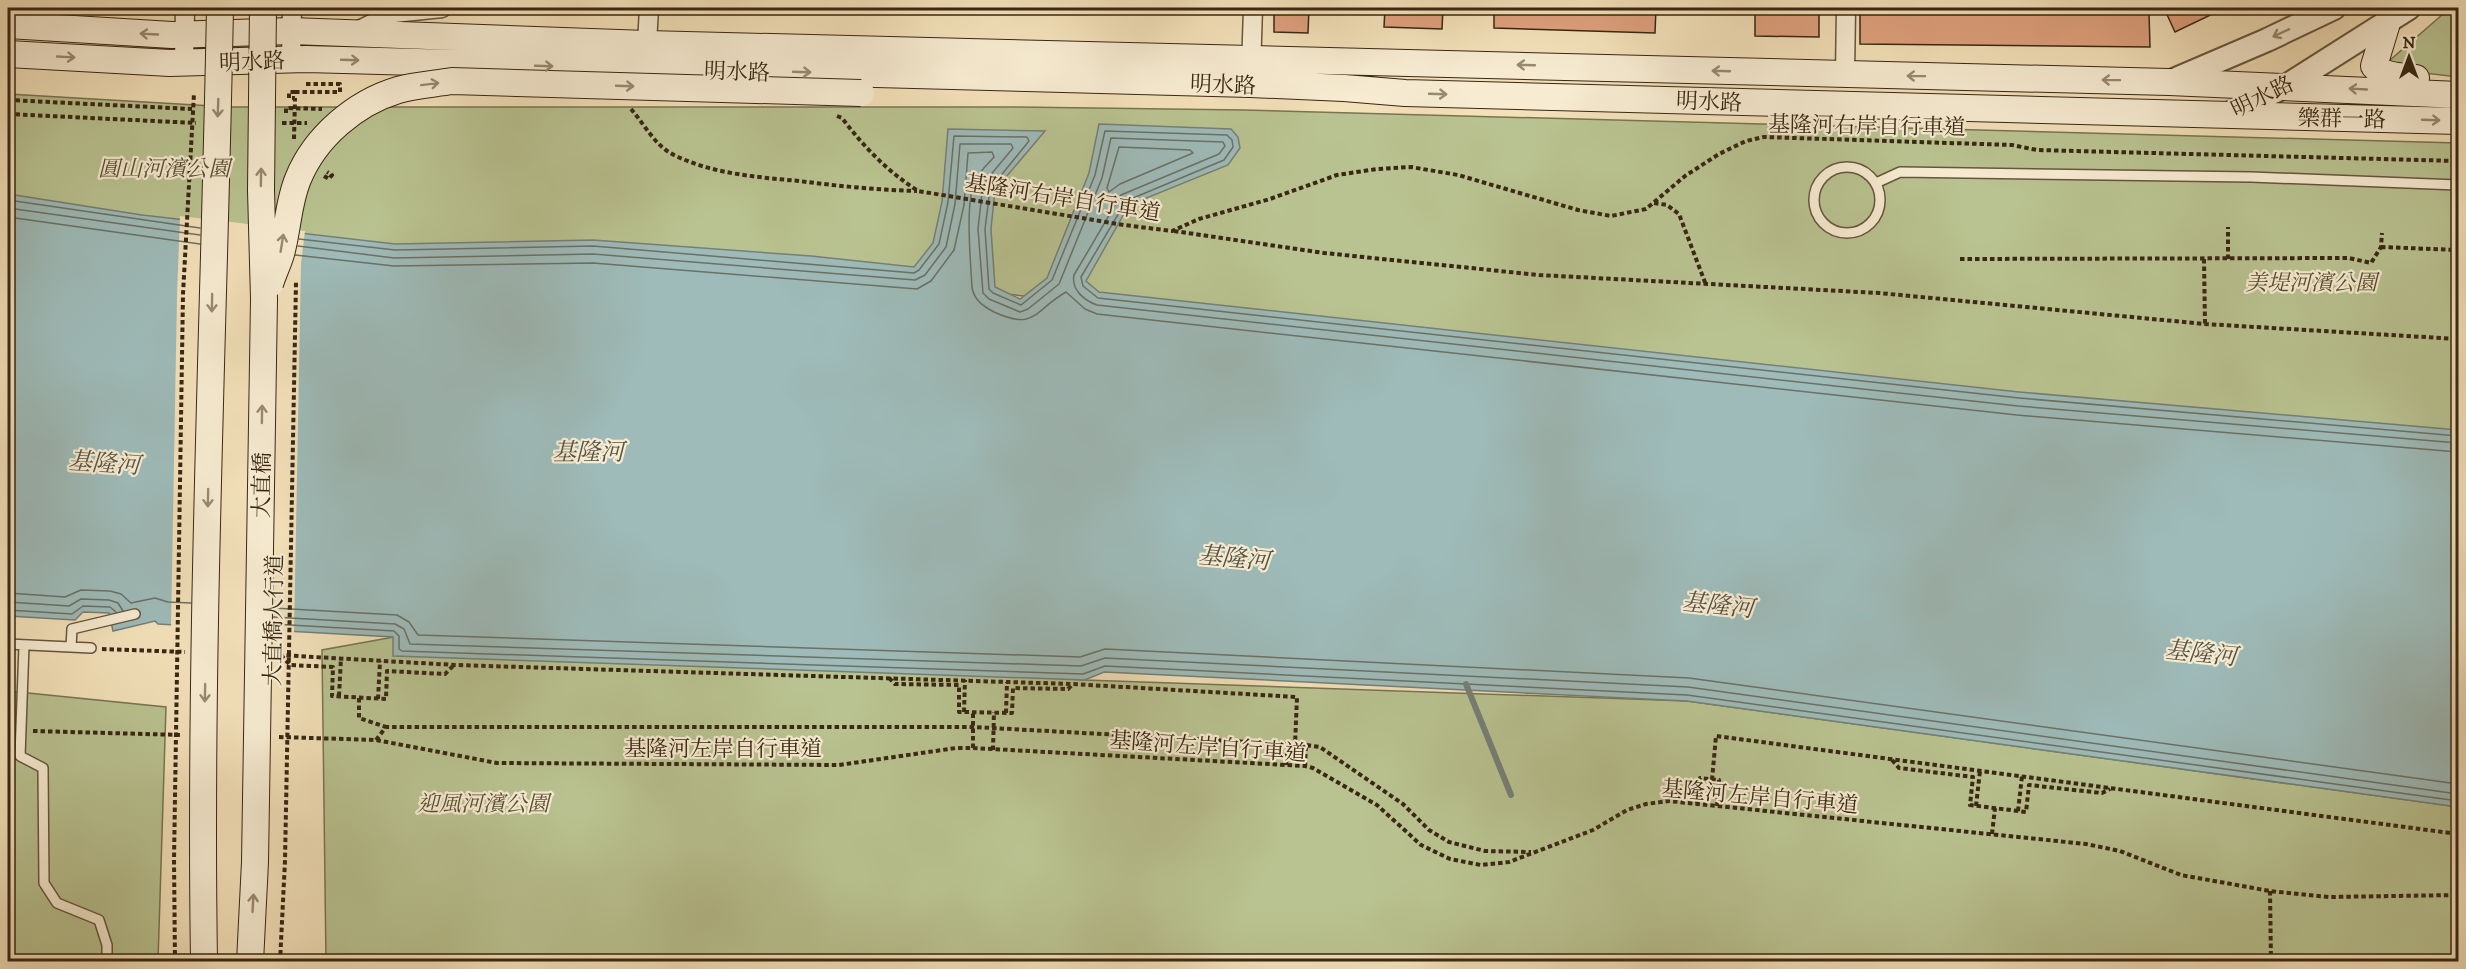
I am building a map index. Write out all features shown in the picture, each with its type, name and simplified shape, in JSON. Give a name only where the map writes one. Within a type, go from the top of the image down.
[{"type":"main road","points":[[204,962],[202,861],[212,294],[220,8]]},
{"type":"main road","name":"大直橋","points":[[250,962],[255,862],[264,298],[261,190],[263,8]]},
{"type":"main road","name":"明水路","points":[[8,25],[184,35],[292,19],[355,33],[647,44],[1251,57],[2169,82]]},
{"type":"main road","points":[[2387,24],[2375,57],[2374,66],[2378,71],[2458,83]]},
{"type":"main road","name":"明水路","points":[[8,54],[184,63],[291,60],[1250,84],[1405,93],[2226,115]]},
{"type":"main road","points":[[264,298],[281,253],[288,211],[298,178],[311,156],[335,126],[369,103],[396,91],[452,81],[861,93],[966,92],[1335,100],[1405,93]]},
{"type":"main road","name":"樂群一路","points":[[2169,82],[2458,95]]},
{"type":"main road","name":"樂群一路","points":[[2226,115],[2458,120]]},
{"type":"street","points":[[184,63],[185,8]]},
{"type":"street","points":[[355,33],[394,13],[442,8]]},
{"type":"street","points":[[647,44],[649,8]]},
{"type":"street","points":[[1250,84],[1253,8]]},
{"type":"street","points":[[1845,74],[1846,8]]},
{"type":"street","name":"明水路","points":[[2169,82],[2334,8]]},
{"type":"street","name":"明水路","points":[[2226,115],[2286,86],[2409,8]]},
{"type":"street","points":[[291,60],[292,19]]},
{"type":"lane","points":[[1837,168],[1859,169],[1868,174],[1876,183],[1880,194],[1880,205],[1869,224],[1860,230],[1838,231],[1829,226],[1816,210],[1816,190],[1820,180],[1837,168]]},
{"type":"lane","points":[[1876,183],[1900,172],[1912,172],[2251,177],[2458,184]]},
{"type":"lane","points":[[72,647],[72,628],[135,614]]},
{"type":"lane","points":[[8,644],[91,648]]},
{"type":"lane","points":[[24,645],[20,756],[43,768],[44,883],[57,903],[99,920],[107,945],[107,962]]},
{"type":"path","points":[[295,98],[289,98],[289,92],[340,92],[340,84],[305,84]]},
{"type":"path","points":[[175,962],[174,860],[183,306],[194,88]]},
{"type":"path","points":[[8,99],[192,109]]},
{"type":"path","points":[[639,106],[628,105],[646,125],[657,143],[673,155],[708,168],[754,176],[918,191]]},
{"type":"path","points":[[286,123],[286,108],[329,109]]},
{"type":"path","name":"基隆河右岸自行車道","points":[[835,114],[842,118],[867,150],[882,164],[918,191],[1172,231],[1199,219],[1270,199],[1337,175],[1411,167],[1458,175],[1578,210],[1611,216],[1646,209],[1685,176],[1719,154],[1746,141],[1764,137],[2012,145],[2037,150],[2458,161]]},
{"type":"path","points":[[1654,203],[1667,205],[1679,214],[1706,285]]},
{"type":"path","points":[[2228,227],[2228,259]]},
{"type":"path","points":[[1172,231],[1324,254],[1539,275],[1879,293],[2205,324],[2458,339]]},
{"type":"path","points":[[1960,259],[2349,258],[2371,263],[2381,247],[2382,233]]},
{"type":"path","points":[[2381,247],[2458,249]]},
{"type":"path","points":[[2204,259],[2205,324]]},
{"type":"path","name":"大直橋人行道","points":[[279,962],[285,861],[296,272]]},
{"type":"path","points":[[91,648],[186,652]]},
{"type":"path","points":[[268,654],[455,665],[1072,684],[1297,697],[1295,745]]},
{"type":"path","points":[[280,655],[290,665],[333,667],[332,696],[339,697],[386,699],[387,671],[445,674],[455,665]]},
{"type":"path","points":[[339,697],[341,658]]},
{"type":"path","points":[[378,699],[380,660]]},
{"type":"path","points":[[888,678],[896,684],[959,686],[959,712],[1012,713],[1013,688],[1068,689],[1072,684]]},
{"type":"path","points":[[964,712],[965,680]]},
{"type":"path","points":[[1006,713],[1007,682]]},
{"type":"path","points":[[359,698],[359,718],[386,726],[973,726],[1306,745],[1320,747],[1403,804],[1429,830],[1449,842],[1485,851],[1532,852]]},
{"type":"path","points":[[973,712],[973,748]]},
{"type":"path","points":[[993,750],[994,712]]},
{"type":"path","name":"基隆河左岸自行車道","points":[[386,726],[376,740],[497,763],[839,765],[957,748],[973,748],[1305,766],[1313,768],[1377,805],[1421,845],[1450,858],[1482,865],[1509,862],[1593,830],[1627,810],[1646,804],[1669,801],[2086,844],[2120,851],[2181,875],[2271,891],[2341,897],[2458,895]]},
{"type":"path","points":[[1712,780],[1716,736],[2458,834]]},
{"type":"path","points":[[1286,765],[1288,745]]},
{"type":"path","points":[[1305,766],[1306,745]]},
{"type":"path","points":[[1891,759],[1899,768],[1973,777],[1970,805],[1976,806],[2026,812],[2029,785],[2102,793],[2110,788]]},
{"type":"path","points":[[1976,806],[1980,771]]},
{"type":"path","points":[[2018,811],[2022,776]]},
{"type":"path","points":[[1697,804],[1700,778],[1719,780],[1717,806]]},
{"type":"path","points":[[1992,835],[1995,808]]},
{"type":"path","points":[[2271,891],[2271,962]]},
{"type":"green space","points":[[2450,8],[2458,8],[2458,77],[2381,68]]},
{"type":"green space","name":"美堤河濱公園","points":[[8,94],[230,107],[1017,107],[1244,110],[2458,143],[2458,440],[865,280],[232,245],[8,207]]},
{"type":"green space","name":"迎風河濱公園","points":[[394,637],[1085,680],[1687,701],[2458,807],[2458,961],[326,961],[322,650]]},
{"type":"green space","points":[[8,691],[166,707],[158,961],[8,961]]},
{"type":"water","name":"基隆河","points":[[1099,124],[1231,129],[1238,137],[1240,148],[1228,165],[1129,205],[1086,281],[1099,292],[2019,392],[2458,430],[2458,807],[1687,701],[1104,672],[1085,680],[393,656],[393,637],[158,624],[155,621],[113,631],[109,613],[83,612],[75,620],[8,616],[8,194],[142,215],[395,244],[593,240],[811,256],[914,267],[933,243],[942,202],[948,129],[1045,131],[995,190],[991,229],[995,287],[1020,299],[1047,278],[1089,173]]},
{"type":"pier","points":[[180,216],[305,231],[301,264],[294,635],[171,628]]},
{"type":"building","points":[[1274,8],[1309,8],[1308,33],[1274,32]]},
{"type":"building","points":[[1385,8],[1443,8],[1442,29],[1384,27]]},
{"type":"building","points":[[1494,8],[1656,8],[1655,33],[1494,28]]},
{"type":"building","points":[[1755,8],[1819,9],[1819,37],[1755,36]]},
{"type":"building","points":[[1860,8],[2149,12],[2150,47],[1860,44]]},
{"type":"building","points":[[2164,8],[2225,8],[2175,32]]},
{"type":"waterway","points":[[1466,684],[1511,795]]},
{"type":"park label","name":"圓山河濱公園","points":[[164,168]]}]
